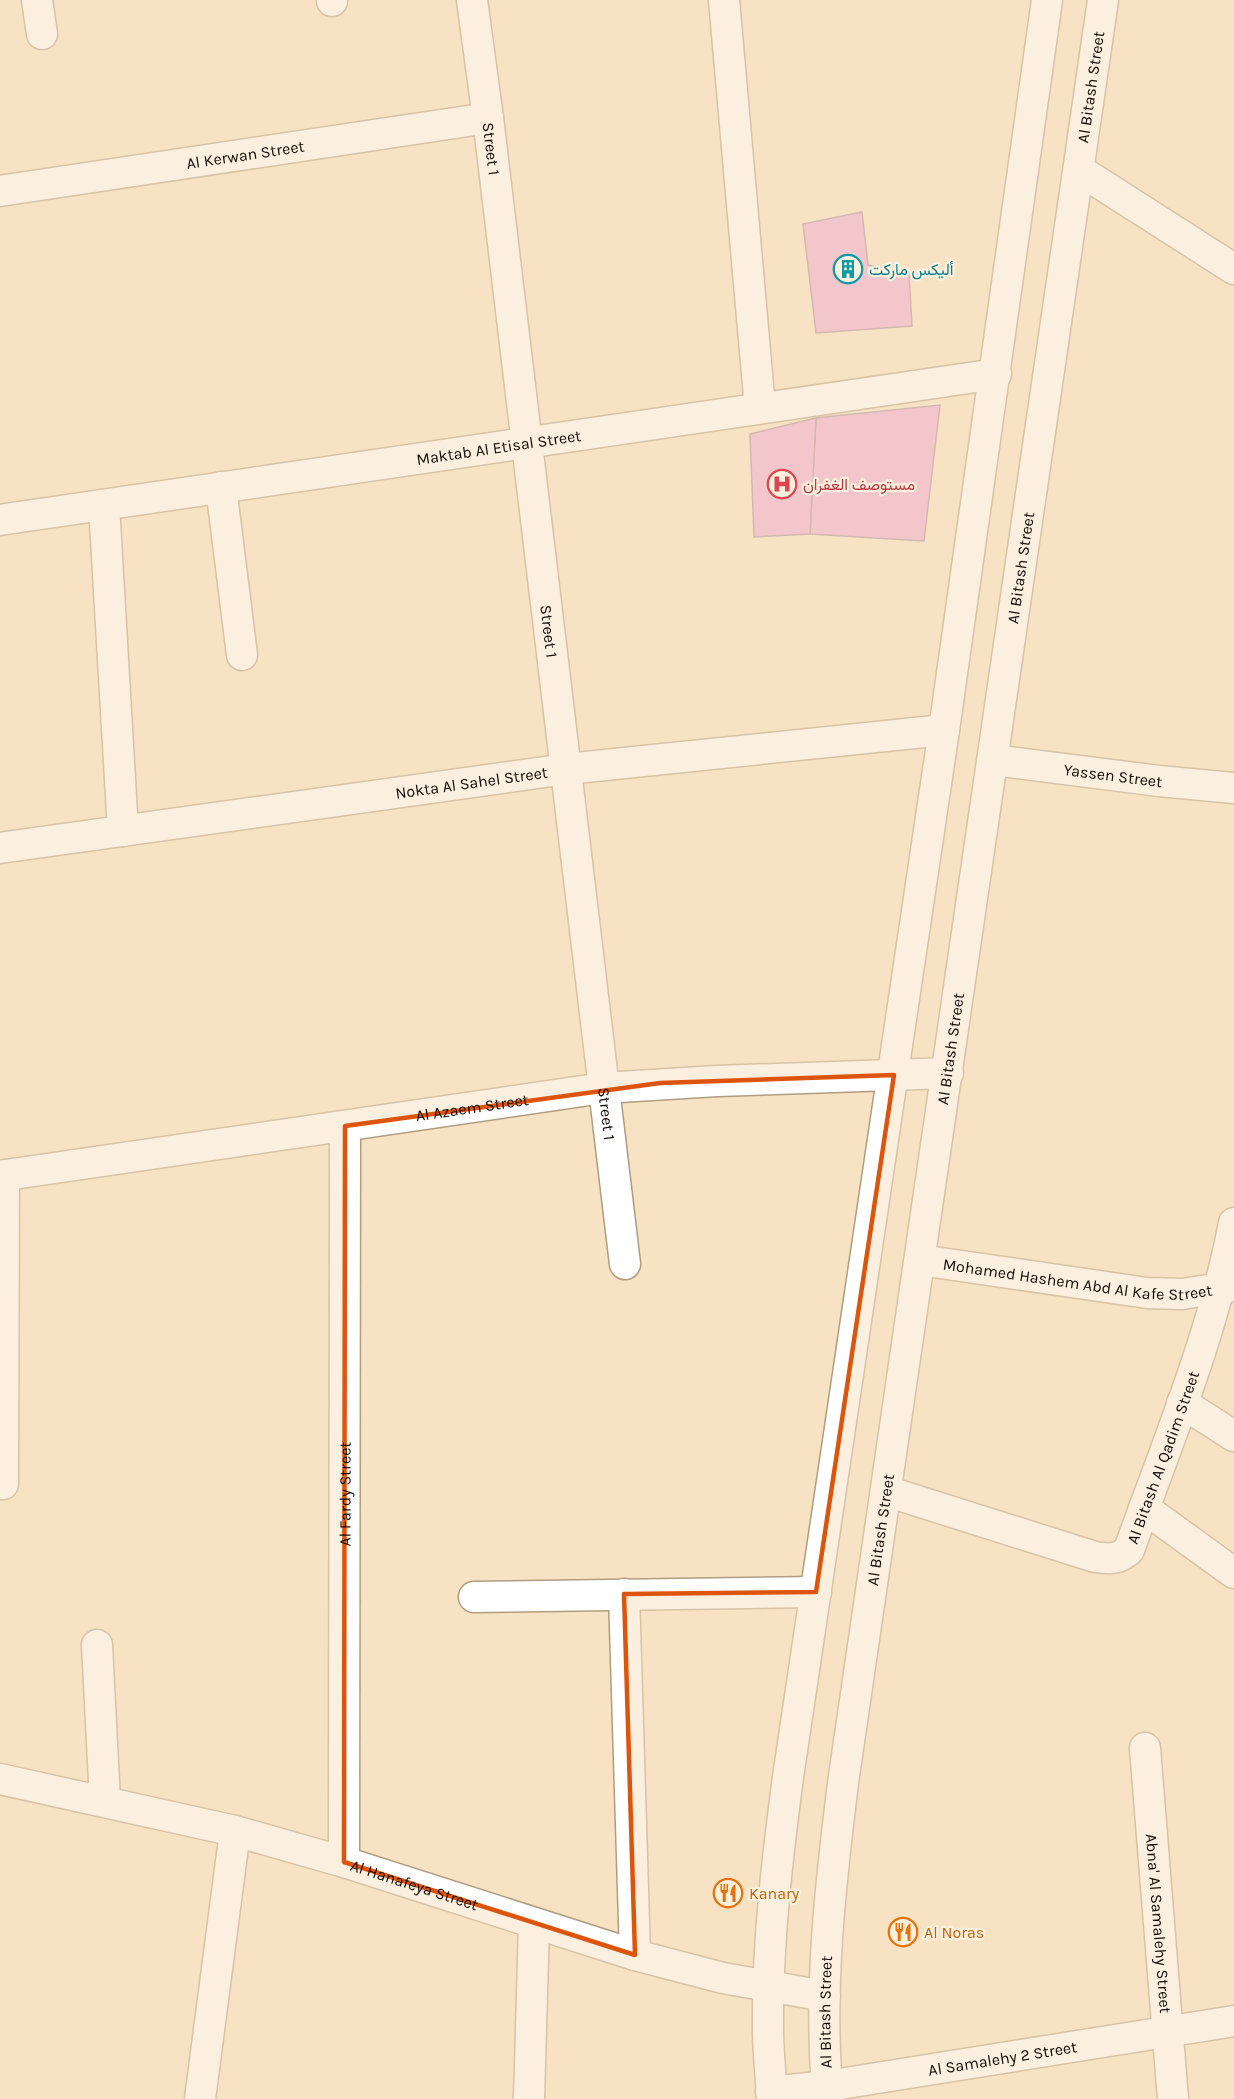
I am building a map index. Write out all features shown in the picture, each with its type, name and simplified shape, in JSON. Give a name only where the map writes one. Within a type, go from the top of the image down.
[{"type":"street","points":[[37,0],[42,34]]},
{"type":"street","name":"Street 1","points":[[472,0],[527,442],[624,1264]]},
{"type":"street","points":[[724,0],[760,408]]},
{"type":"street","points":[[771,2095],[768,2031],[769,1986],[775,1882],[788,1777],[894,1075],[996,374],[1047,0]]},
{"type":"street","name":"Al Bitash Street","points":[[828,2092],[826,1938],[836,1834],[1103,0]]},
{"type":"street","name":"Al Kerwan Street","points":[[0,191],[488,118]]},
{"type":"street","points":[[1079,170],[1234,269]]},
{"type":"street","name":"Maktab Al Etisal Street","points":[[0,520],[996,374]]},
{"type":"street","points":[[221,487],[242,655]]},
{"type":"street","points":[[104,505],[123,831]]},
{"type":"street","name":"Nokta Al Sahel Street","points":[[0,848],[566,769],[944,730]]},
{"type":"street","name":"Yassen Street","points":[[993,760],[1234,788]]},
{"type":"street","name":"Al Azaem Street","points":[[2,1176],[603,1088],[660,1083],[948,1073]]},
{"type":"street","name":"Al Fardy Street","points":[[344,1862],[345,1126]]},
{"type":"street","points":[[2,1176],[3,1484]]},
{"type":"street","name":"Al Bitash Al Qadim Street","points":[[886,1491],[1095,1557],[1120,1558],[1129,1550],[1182,1403],[1227,1288],[1234,1223]]},
{"type":"street","name":"Mohamed Hashem Abd Al Kafe Street","points":[[920,1260],[1147,1293],[1182,1294],[1227,1288]]},
{"type":"street","points":[[1182,1403],[1234,1436]]},
{"type":"street","points":[[1144,1508],[1234,1573]]},
{"type":"street","points":[[474,1597],[816,1592]]},
{"type":"street","points":[[624,1594],[634,1955]]},
{"type":"street","points":[[97,1645],[105,1801]]},
{"type":"street","name":"Abna' Al Samalehy Street","points":[[1145,1748],[1173,2099]]},
{"type":"street","name":"Al Hanafeya Street","points":[[0,1779],[235,1831],[344,1862],[634,1955],[723,1978],[825,1996]]},
{"type":"street","points":[[200,2099],[235,1831]]},
{"type":"street","points":[[529,2099],[534,1923]]},
{"type":"street","name":"Al Samalehy 2 Street","points":[[771,2095],[828,2092],[1234,2021]]},
{"type":"highlighted area","points":[[894,1075],[816,1592],[624,1594],[635,1955],[344,1862],[345,1126],[660,1083]]},
{"type":"building","name":"أليكس ماركت","points":[[862,212],[868,265],[909,273],[912,326],[816,333],[803,224]]},
{"type":"building","points":[[940,405],[924,541],[810,534],[816,418]]},
{"type":"building","name":"مستوصف الغفران","points":[[816,418],[810,534],[754,537],[750,434]]},
{"type":"place","name":"أليكس ماركت","points":[[848,269]]},
{"type":"place","name":"مستوصف الغفران","points":[[782,484]]},
{"type":"place","name":"Kanary","points":[[728,1893]]},
{"type":"place","name":"Al Noras","points":[[903,1932]]}]
